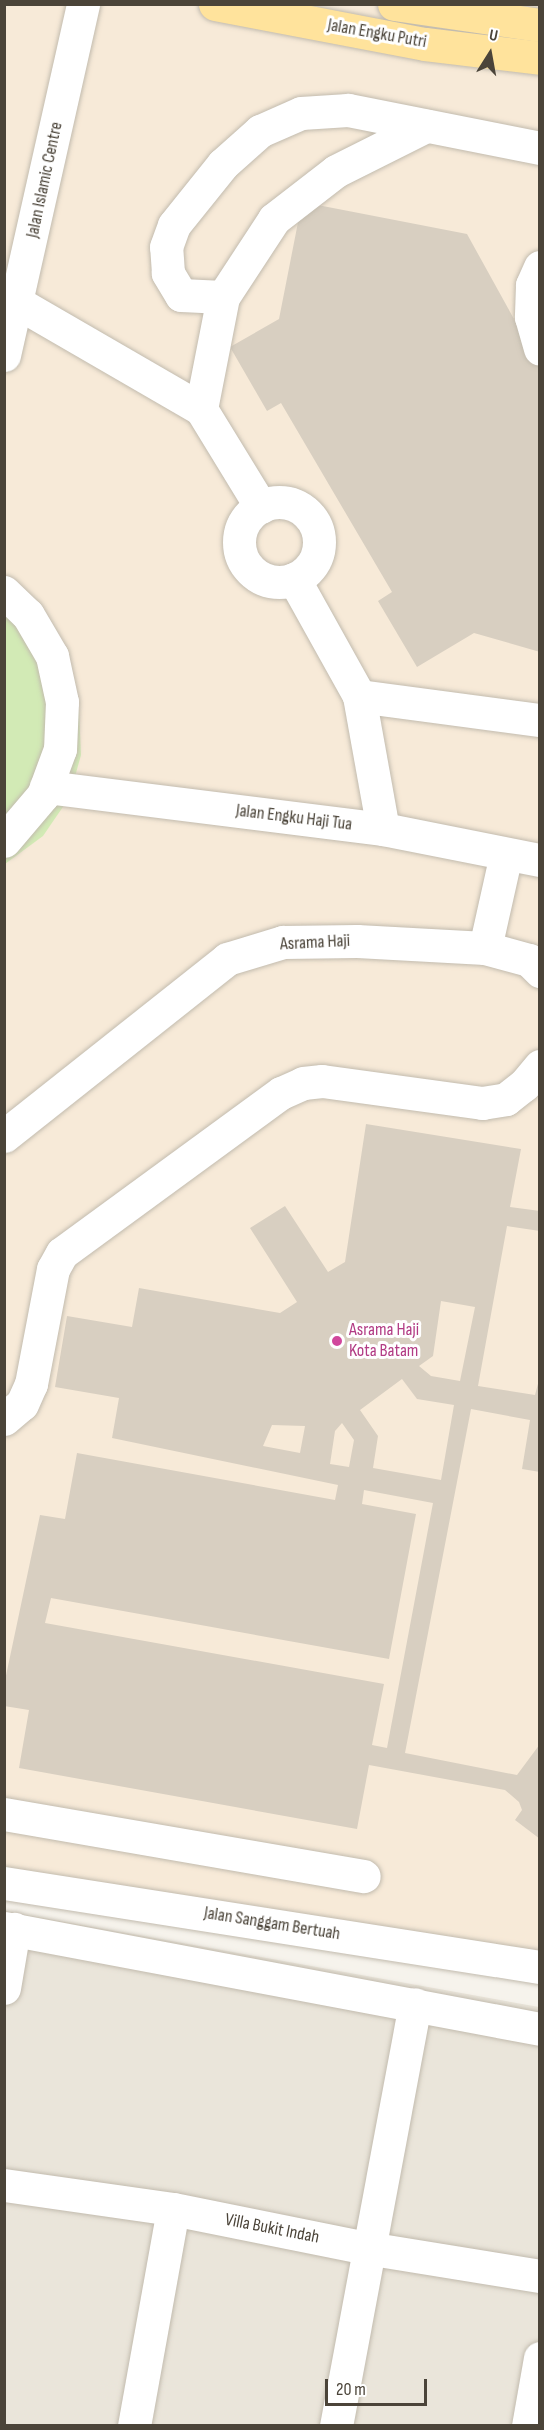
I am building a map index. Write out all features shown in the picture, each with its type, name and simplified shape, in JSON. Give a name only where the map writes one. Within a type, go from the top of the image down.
[{"type":"main road","name":"Jalan Engku Putri","points":[[215,4],[425,44],[540,58]]},
{"type":"main road","name":"Jalan Engku Putri","points":[[394,4],[540,25]]},
{"type":"street","name":"Jalan Islamic Centre","points":[[4,355],[18,303],[83,4]]},
{"type":"street","points":[[223,297],[180,296],[168,273],[166,248],[174,225],[223,164],[260,131],[301,113],[348,110],[540,148]]},
{"type":"street","points":[[201,409],[223,297],[274,219],[336,171],[426,126]]},
{"type":"street","points":[[540,267],[532,285],[531,317],[540,349]]},
{"type":"street","points":[[18,303],[201,409],[261,507]]},
{"type":"street","points":[[282,502],[295,506],[315,525],[319,538],[315,558],[294,579],[281,582],[257,576],[242,557],[240,532],[245,519],[261,507],[282,502]]},
{"type":"street","points":[[294,579],[358,696],[383,829]]},
{"type":"street","points":[[4,592],[28,615],[52,656],[62,702],[60,749],[46,787],[4,841]]},
{"type":"street","points":[[358,696],[540,720]]},
{"type":"street","name":"Jalan Engku Haji Tua","points":[[46,787],[383,829],[540,860]]},
{"type":"street","points":[[485,948],[506,854]]},
{"type":"street","name":"Asrama Haji","points":[[4,1136],[227,959],[283,942],[357,941],[485,948],[529,960],[540,970]]},
{"type":"street","points":[[4,1419],[22,1404],[31,1384],[54,1269],[62,1253],[281,1093],[303,1083],[322,1081],[482,1103],[506,1099],[524,1085],[540,1066]]},
{"type":"street","points":[[4,1814],[364,1876]]},
{"type":"street","name":"Jalan Sanggam Bertuah","points":[[4,1883],[540,1967]]},
{"type":"street","points":[[4,1988],[9,1929],[540,2029]]},
{"type":"street","points":[[336,2426],[415,2004]]},
{"type":"street","name":"Villa Bukit Indah","points":[[4,2185],[173,2210],[368,2248],[540,2276]]},
{"type":"street","points":[[134,2426],[173,2210]]},
{"type":"street","points":[[528,2426],[540,2358]]},
{"type":"shaded area","points":[[4,5],[539,5],[539,1967],[5,1883]]},
{"type":"shaded area","points":[[4,1911],[539,2007],[539,2425],[5,2425]]},
{"type":"green space","points":[[4,615],[62,667],[79,710],[81,755],[69,798],[43,836],[5,864]]},
{"type":"building","points":[[302,202],[467,234],[540,366],[540,652],[474,633],[417,667],[378,601],[392,592],[281,403],[267,411],[230,347],[279,319]]},
{"type":"building","points":[[366,1124],[521,1149],[510,1207],[540,1211],[540,1231],[507,1226],[478,1386],[535,1395],[540,1376],[540,1472],[522,1469],[530,1420],[471,1409],[405,1753],[517,1775],[540,1744],[540,1839],[515,1820],[522,1810],[519,1802],[505,1790],[369,1765],[357,1829],[19,1768],[29,1710],[4,1706],[4,1685],[40,1515],[65,1519],[77,1453],[335,1500],[338,1485],[112,1438],[119,1398],[55,1387],[67,1316],[132,1327],[139,1288],[280,1313],[297,1302],[250,1228],[285,1206],[328,1272],[345,1262]],"holes":[[[441,1301],[475,1307],[460,1381],[431,1376],[419,1366],[433,1356]],[[402,1379],[417,1399],[454,1405],[441,1480],[373,1468],[378,1436],[360,1410]],[[342,1423],[354,1440],[349,1467],[330,1464],[335,1431]],[[272,1425],[305,1426],[300,1453],[263,1446]],[[364,1490],[433,1503],[387,1748],[372,1745],[384,1684],[45,1623],[51,1598],[389,1659],[416,1514],[362,1504]]]},
{"type":"place","name":"Asrama Haji Kota Batam","points":[[337,1341]]}]
